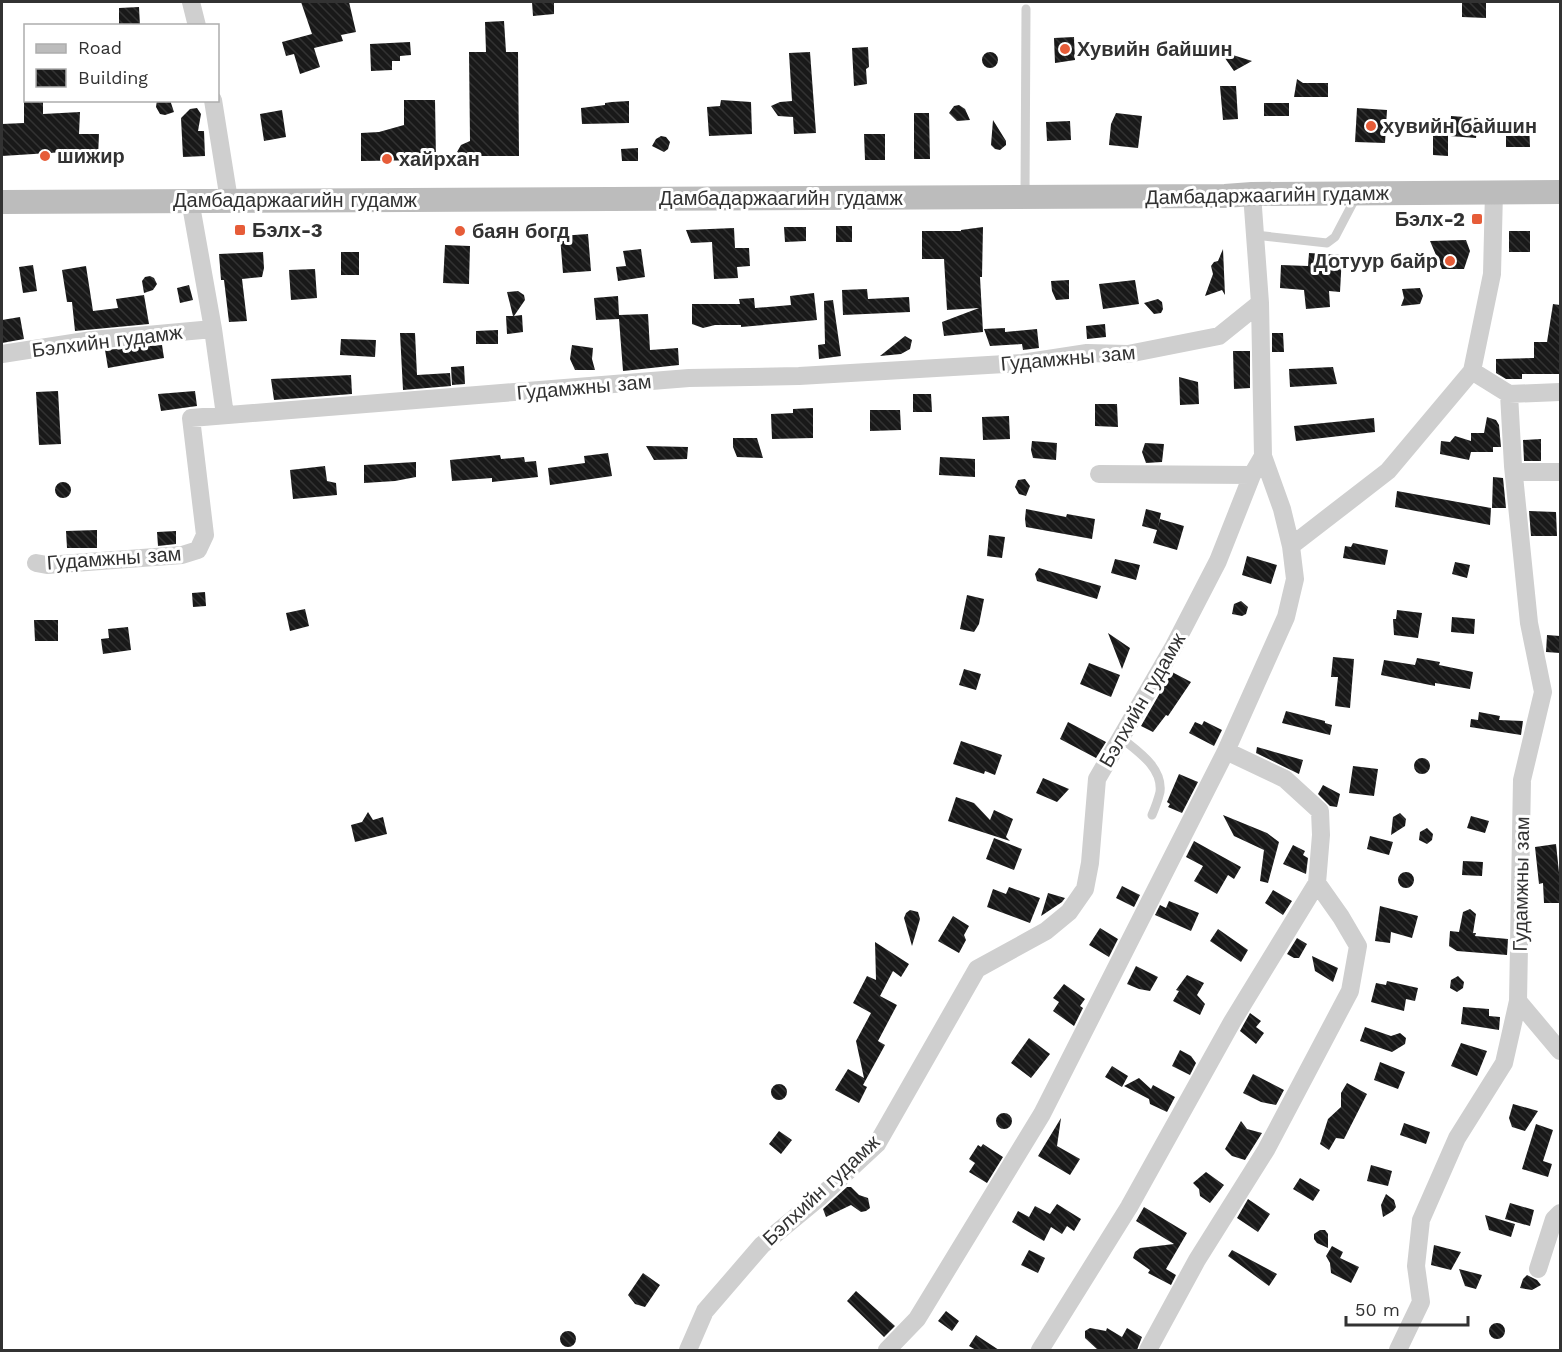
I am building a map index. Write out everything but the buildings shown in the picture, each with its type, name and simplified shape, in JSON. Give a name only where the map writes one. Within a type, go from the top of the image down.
[{"type":"main road","name":"Дамбадаржаагийн гудамж","points":[[2,201],[1225,196],[1560,192]]},
{"type":"street","points":[[191,2],[196,24]]},
{"type":"street","points":[[213,102],[229,200]]},
{"type":"street","points":[[1291,546],[1388,471],[1472,370],[1492,274],[1494,192]]},
{"type":"street","points":[[887,1350],[916,1319],[1042,1114],[1226,752],[1286,616],[1295,579],[1291,546],[1282,509],[1263,456],[1260,303],[1252,194]]},
{"type":"street","points":[[190,200],[213,329],[225,415]]},
{"type":"street","name":"Гудамжны зам","points":[[36,563],[47,565],[182,555],[198,550],[205,535],[191,418],[689,378],[799,376],[1022,363],[1088,354],[1128,354],[1219,336],[1260,303]]},
{"type":"street","name":"Бэлхийн гудамж","points":[[2,354],[92,340],[213,329]]},
{"type":"street","points":[[1472,370],[1509,394],[1560,392]]},
{"type":"street","name":"Гудамжны зам","points":[[1398,1350],[1421,1302],[1416,1266],[1421,1220],[1457,1138],[1504,1062],[1518,1001],[1522,780],[1543,692],[1530,623],[1514,472],[1509,394]]},
{"type":"street","name":"Бэлхийн гудамж","points":[[688,1350],[705,1311],[762,1245],[820,1197],[877,1144],[977,969],[1046,931],[1069,912],[1085,889],[1090,863],[1097,779],[1174,646],[1218,561],[1252,475],[1263,456]]},
{"type":"street","points":[[1514,472],[1560,472]]},
{"type":"street","points":[[1099,474],[1252,475]]},
{"type":"street","points":[[1040,1350],[1129,1208],[1232,1022],[1317,883],[1321,835],[1320,811],[1285,779],[1226,752]]},
{"type":"street","points":[[1148,1350],[1197,1260],[1266,1150],[1350,991],[1358,946],[1341,916],[1317,883]]},
{"type":"street","points":[[1518,1001],[1560,1051]]},
{"type":"street","points":[[1538,1269],[1554,1220],[1560,1213]]},
{"type":"lane","points":[[1025,196],[1026,9]]},
{"type":"lane","points":[[1255,234],[1327,243],[1335,237],[1359,193]]},
{"type":"lane","points":[[1120,737],[1148,761],[1156,772],[1160,793],[1152,815]]},
{"type":"place","name":"Хувийн байшин","points":[[1065,49]]},
{"type":"place","name":"хувийн байшин","points":[[1371,126]]},
{"type":"place","name":"шижир","points":[[45,156]]},
{"type":"place","name":"хайрхан","points":[[387,159]]},
{"type":"place","name":"Бэлх-2","points":[[1477,219]]},
{"type":"place","name":"Бэлх-3","points":[[240,230]]},
{"type":"place","name":"баян богд","points":[[460,231]]},
{"type":"place","name":"Дотуур байр","points":[[1450,261]]}]
